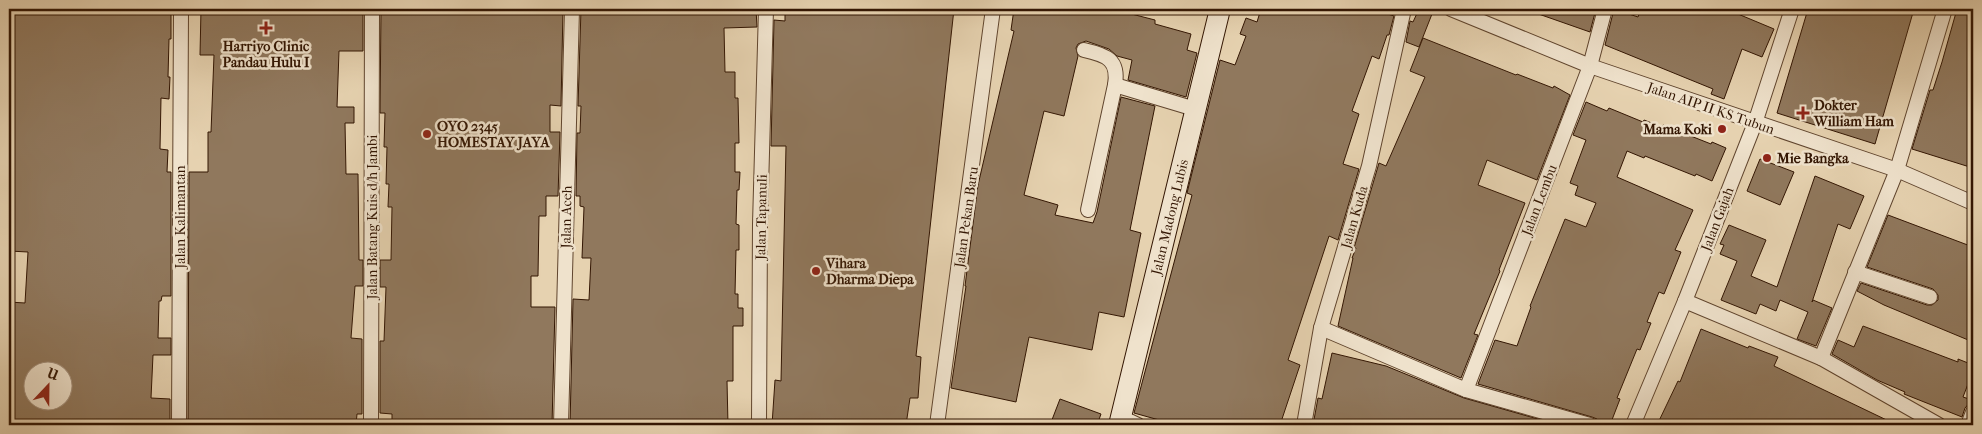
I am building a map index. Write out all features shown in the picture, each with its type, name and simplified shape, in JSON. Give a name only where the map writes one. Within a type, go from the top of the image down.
[{"type":"street","name":"Jalan Kalimantan","points":[[179,425],[181,9]]},
{"type":"street","name":"Jalan Batang Kuis d/h Jambi","points":[[371,425],[372,9]]},
{"type":"street","name":"Jalan Aceh","points":[[561,425],[572,9]]},
{"type":"street","name":"Jalan Tapanuli","points":[[759,425],[760,224],[766,9]]},
{"type":"street","name":"Jalan Pekan Baru","points":[[937,425],[993,9]]},
{"type":"street","name":"Jalan Madong Lubis","points":[[1126,423],[1195,109],[1220,9]]},
{"type":"street","name":"Jalan Kuda","points":[[1304,425],[1321,328],[1369,166],[1404,9]]},
{"type":"street","name":"Jalan AIP II KS Tubun","points":[[1450,9],[1590,66],[1897,170],[1973,203]]},
{"type":"street","name":"Jalan Lembu","points":[[1466,390],[1590,66],[1605,9]]},
{"type":"street","name":"Jalan Gajah","points":[[1634,425],[1685,302],[1755,123],[1792,9]]},
{"type":"street","points":[[1821,358],[1897,170],[1945,9]]},
{"type":"street","points":[[1084,50],[1102,55],[1116,68],[1115,85],[1088,210]]},
{"type":"street","points":[[1115,85],[1195,109]]},
{"type":"street","points":[[1855,272],[1930,297]]},
{"type":"street","points":[[1685,302],[1821,358],[1939,425]]},
{"type":"street","points":[[1321,328],[1466,390],[1590,425]]},
{"type":"street","points":[[1968,425],[1973,412]]},
{"type":"building","points":[[9,9],[171,9],[169,99],[161,98],[160,149],[168,150],[167,172],[171,172],[171,296],[162,296],[161,301],[159,301],[158,338],[171,338],[171,355],[153,355],[151,398],[170,399],[170,425],[9,425],[9,302],[25,303],[28,252],[9,251]]},
{"type":"building","points":[[201,9],[363,9],[363,51],[339,51],[337,107],[354,107],[354,123],[345,123],[346,174],[358,174],[359,260],[363,260],[363,286],[355,286],[351,338],[362,339],[362,414],[357,414],[356,425],[188,425],[189,172],[208,172],[208,132],[211,132],[214,55],[200,55]]},
{"type":"building","points":[[381,9],[563,9],[561,106],[550,105],[550,132],[560,132],[558,196],[546,196],[546,216],[539,216],[538,276],[531,276],[531,307],[555,307],[552,425],[392,425],[392,414],[380,413],[380,341],[384,341],[386,287],[380,287],[380,260],[391,260],[392,207],[388,207],[389,184],[386,184],[387,147],[384,147],[385,113],[380,113]]},
{"type":"building","points":[[581,9],[756,9],[757,27],[724,28],[725,72],[735,72],[735,98],[738,98],[739,143],[735,143],[735,172],[740,172],[739,190],[737,190],[736,224],[739,225],[739,250],[736,250],[735,294],[738,294],[738,308],[743,308],[743,326],[733,326],[733,381],[727,381],[728,425],[570,425],[573,299],[589,300],[591,258],[582,258],[584,207],[580,206],[580,196],[576,196],[577,133],[580,133],[581,106],[578,106]]},
{"type":"building","points":[[785,9],[954,9],[916,356],[921,357],[918,398],[910,398],[906,425],[772,425],[775,380],[781,381],[786,146],[771,146],[774,20],[785,21]]},
{"type":"building","points":[[1014,9],[1062,9],[1085,14],[1086,9],[1111,14],[1112,9],[1155,20],[1155,24],[1191,34],[1187,50],[1197,53],[1186,97],[1128,80],[1132,60],[1117,56],[1109,49],[1086,41],[1078,44],[1076,48],[1078,56],[1064,116],[1044,111],[1024,195],[1058,205],[1055,215],[1093,223],[1097,212],[1121,97],[1155,106],[1130,230],[1141,233],[1124,317],[1099,312],[1092,350],[1029,337],[1016,402],[951,388],[978,185],[1014,31],[1011,30]]},
{"type":"building","points":[[1261,9],[1372,9],[1394,16],[1389,35],[1387,35],[1379,59],[1372,56],[1352,111],[1359,114],[1343,164],[1359,169],[1338,240],[1329,236],[1288,360],[1300,365],[1280,425],[1177,425],[1134,413],[1192,195],[1187,193],[1220,60],[1235,65],[1246,36],[1240,34],[1246,18],[1257,22]]},
{"type":"building","points":[[1419,9],[1432,14],[1419,47],[1406,42],[1410,21],[1413,22]]},
{"type":"building","points":[[1530,9],[1596,9],[1590,32],[1530,11]]},
{"type":"building","points":[[1614,9],[1638,17],[1641,9],[1726,9],[1774,29],[1762,57],[1742,49],[1724,99],[1711,94],[1713,89],[1605,45]]},
{"type":"building","points":[[1808,9],[1914,9],[1875,144],[1777,113]]},
{"type":"building","points":[[1957,9],[1973,9],[1973,168],[1912,149],[1930,90],[1933,90],[1942,62]]},
{"type":"building","points":[[1423,38],[1516,75],[1553,88],[1554,86],[1570,95],[1537,180],[1487,160],[1478,185],[1525,203],[1474,334],[1478,335],[1461,378],[1338,326],[1352,258],[1356,248],[1354,248],[1379,163],[1386,166],[1425,77],[1410,71]]},
{"type":"building","points":[[1586,102],[1607,111],[1609,108],[1643,122],[1644,120],[1662,127],[1663,125],[1726,148],[1712,181],[1627,151],[1617,177],[1693,210],[1675,250],[1681,252],[1664,294],[1659,292],[1647,322],[1651,323],[1640,350],[1637,349],[1617,398],[1620,399],[1610,425],[1599,425],[1597,419],[1592,417],[1478,384],[1495,340],[1517,346],[1530,306],[1565,219],[1586,227],[1596,203],[1575,195],[1578,186],[1570,183],[1586,140],[1573,135]]},
{"type":"building","points":[[1760,159],[1794,172],[1780,205],[1747,191]]},
{"type":"building","points":[[1815,176],[1864,196],[1850,229],[1838,224],[1812,302],[1813,300],[1832,308],[1816,346],[1797,339],[1808,312],[1780,300],[1776,311],[1760,304],[1756,314],[1721,300],[1737,261],[1720,254],[1724,245],[1720,244],[1729,225],[1766,240],[1751,276],[1777,287]]},
{"type":"building","points":[[1888,215],[1973,247],[1973,342],[1884,305],[1857,291],[1861,283],[1927,305],[1932,305],[1938,300],[1938,295],[1933,289],[1867,267]]},
{"type":"building","points":[[1863,326],[1958,362],[1958,359],[1973,365],[1973,371],[1963,397],[1972,400],[1965,408],[1962,417],[1904,394],[1905,392],[1877,380],[1832,354],[1838,340],[1854,347]]},
{"type":"building","points":[[1701,329],[1748,348],[1749,346],[1778,357],[1774,366],[1897,425],[1657,425],[1678,381],[1680,382]]},
{"type":"building","points":[[1332,353],[1386,366],[1464,398],[1559,425],[1313,425],[1318,398],[1322,399]]},
{"type":"building","points":[[1060,399],[1101,414],[1097,425],[1050,425]]},
{"type":"place","name":"Harriyo Clinic Pandau Hulu I","points":[[266,28]]},
{"type":"place","name":"Dokter William Ham","points":[[1803,113]]},
{"type":"place","name":"Mama Koki","points":[[1722,129]]},
{"type":"place","name":"OYO 2345 HOMESTAY JAYA","points":[[427,134]]},
{"type":"place","name":"Mie Bangka","points":[[1767,158]]},
{"type":"place","name":"Vihara Dharma Diepa","points":[[816,271]]}]
